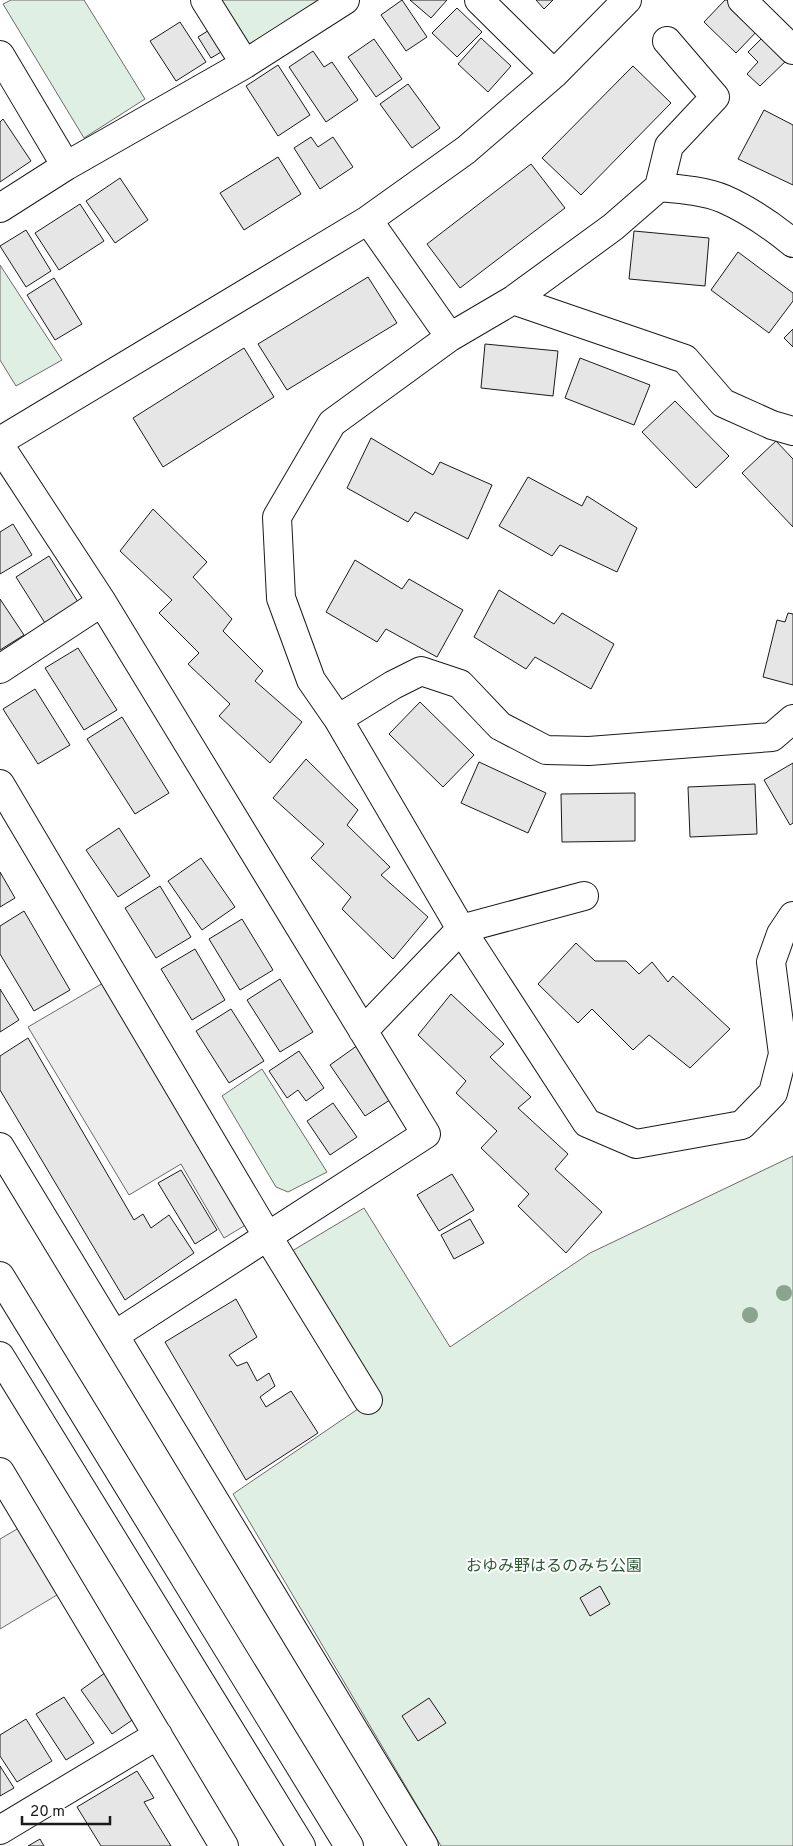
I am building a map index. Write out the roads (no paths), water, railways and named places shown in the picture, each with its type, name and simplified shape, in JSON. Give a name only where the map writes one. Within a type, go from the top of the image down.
[{"type":"street","points":[[205,0],[244,64]]},
{"type":"street","points":[[0,208],[66,166],[244,64],[345,0]]},
{"type":"street","points":[[479,0],[554,74]]},
{"type":"street","points":[[0,441],[368,220],[466,150],[554,74],[627,0]]},
{"type":"street","points":[[742,0],[793,50]]},
{"type":"street","points":[[667,41],[715,96],[669,146],[659,187],[613,227],[513,300],[450,337],[332,424],[278,517],[281,598],[311,680],[338,719],[461,929],[587,1122],[636,1144],[742,1124],[772,1093],[783,1054],[771,962],[781,934],[793,916]]},
{"type":"street","points":[[0,55],[66,166]]},
{"type":"street","points":[[659,187],[687,190],[723,199],[767,223],[793,243]]},
{"type":"street","points":[[368,220],[450,337]]},
{"type":"street","points":[[513,300],[685,359],[723,403],[772,425],[793,431]]},
{"type":"street","points":[[0,446],[102,602],[426,1134],[115,1335]]},
{"type":"street","points":[[0,669],[102,602]]},
{"type":"street","points":[[338,719],[393,684],[421,672],[460,684],[500,726],[546,750],[589,751],[772,737],[793,719]]},
{"type":"street","points":[[0,784],[268,1237],[368,1400]]},
{"type":"street","points":[[363,1031],[461,929],[584,896]]},
{"type":"street","points":[[0,1147],[424,1846]]},
{"type":"street","points":[[0,1276],[349,1846]]},
{"type":"street","points":[[0,1356],[301,1846]]},
{"type":"street","points":[[0,1472],[9,1507],[158,1736],[224,1846]]},
{"type":"street","points":[[0,1830],[158,1736]]},
{"type":"park label","name":"おゆみ野はるのみち公園","points":[[554,1567]]}]
